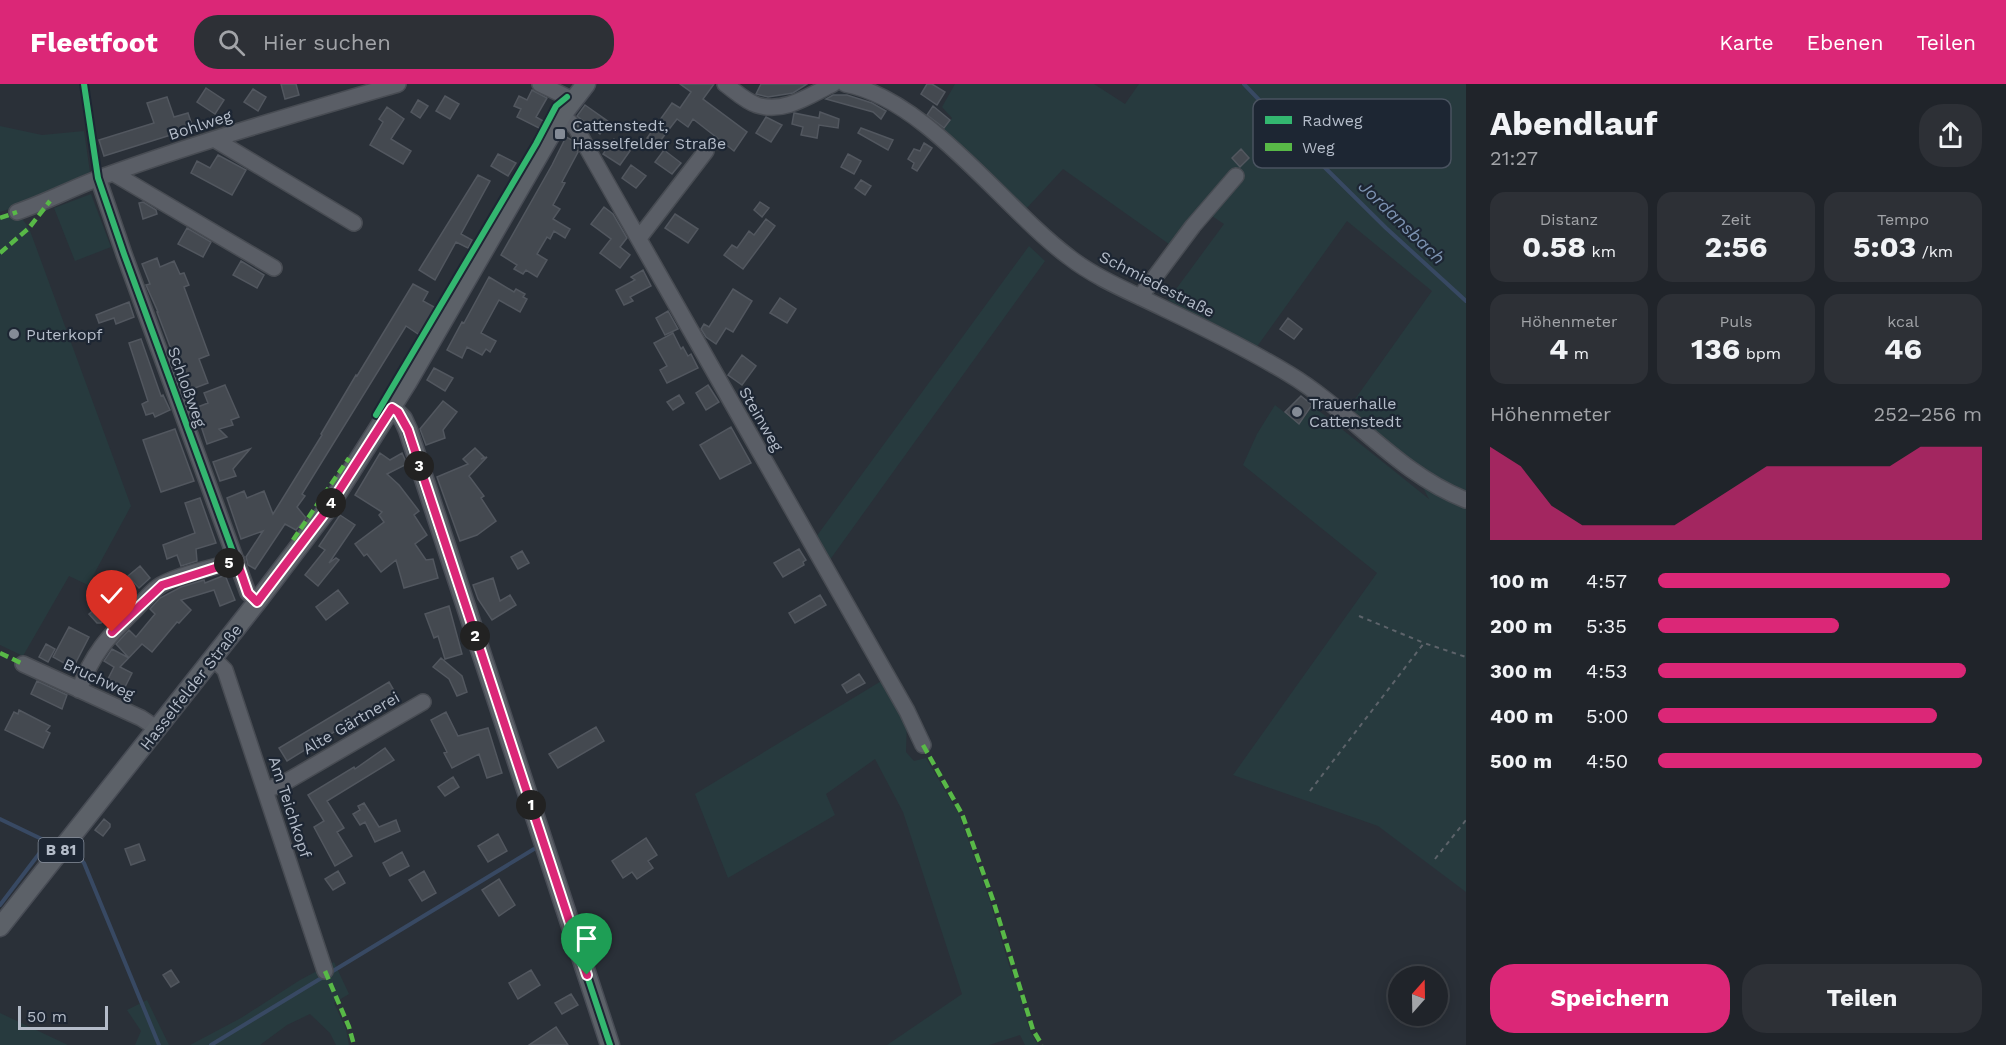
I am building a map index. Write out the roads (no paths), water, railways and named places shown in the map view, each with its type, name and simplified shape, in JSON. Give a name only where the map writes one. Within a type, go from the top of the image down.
[{"type":"main road","name":"Hasselfelder Straße","points":[[0,927],[158,729],[326,511],[392,408],[562,116],[586,84]]},
{"type":"main road","points":[[392,408],[398,412],[408,430],[610,1045]]},
{"type":"street","name":"Bohlweg","points":[[17,212],[50,201],[105,175],[398,84]]},
{"type":"street","points":[[540,84],[573,100]]},
{"type":"street","points":[[725,84],[757,105],[772,107],[787,106],[833,84]]},
{"type":"street","name":"Schmiedestraße","points":[[845,84],[872,92],[912,115],[1068,257],[1140,297],[1227,339],[1290,375],[1315,391],[1399,462],[1429,483],[1466,500]]},
{"type":"street","name":"Steinweg","points":[[562,116],[576,128],[907,711],[923,745]]},
{"type":"street","points":[[214,140],[354,224]]},
{"type":"street","points":[[639,238],[706,151]]},
{"type":"street","points":[[105,175],[274,268]]},
{"type":"street","name":"Schloßweg","points":[[105,175],[124,254],[248,593],[257,602]]},
{"type":"street","points":[[1140,297],[1194,226],[1236,176]]},
{"type":"street","points":[[79,690],[100,648],[112,632],[151,594],[168,583],[237,561]]},
{"type":"street","name":"Am Teichkopf","points":[[213,658],[225,670],[325,971]]},
{"type":"street","name":"Bruchweg","points":[[23,664],[141,718],[158,729]]},
{"type":"street","name":"Alte Gärtnerei","points":[[266,790],[284,783],[423,702]]},
{"type":"waterway","name":"Jordansbach","points":[[1244,84],[1258,99]]},
{"type":"waterway","name":"Jordansbach","points":[[1325,168],[1386,228],[1466,301]]},
{"type":"waterway","points":[[0,819],[52,844]]},
{"type":"waterway","points":[[0,905],[48,842]]},
{"type":"waterway","points":[[211,1045],[534,849]]},
{"type":"waterway","points":[[72,852],[84,863],[159,1045]]},
{"type":"place","name":"Cattenstedt, Hasselfelder Straße","points":[[560,134]]},
{"type":"place","name":"Puterkopf","points":[[14,334]]},
{"type":"place","name":"Trauerhalle Cattenstedt","points":[[1297,412]]}]
